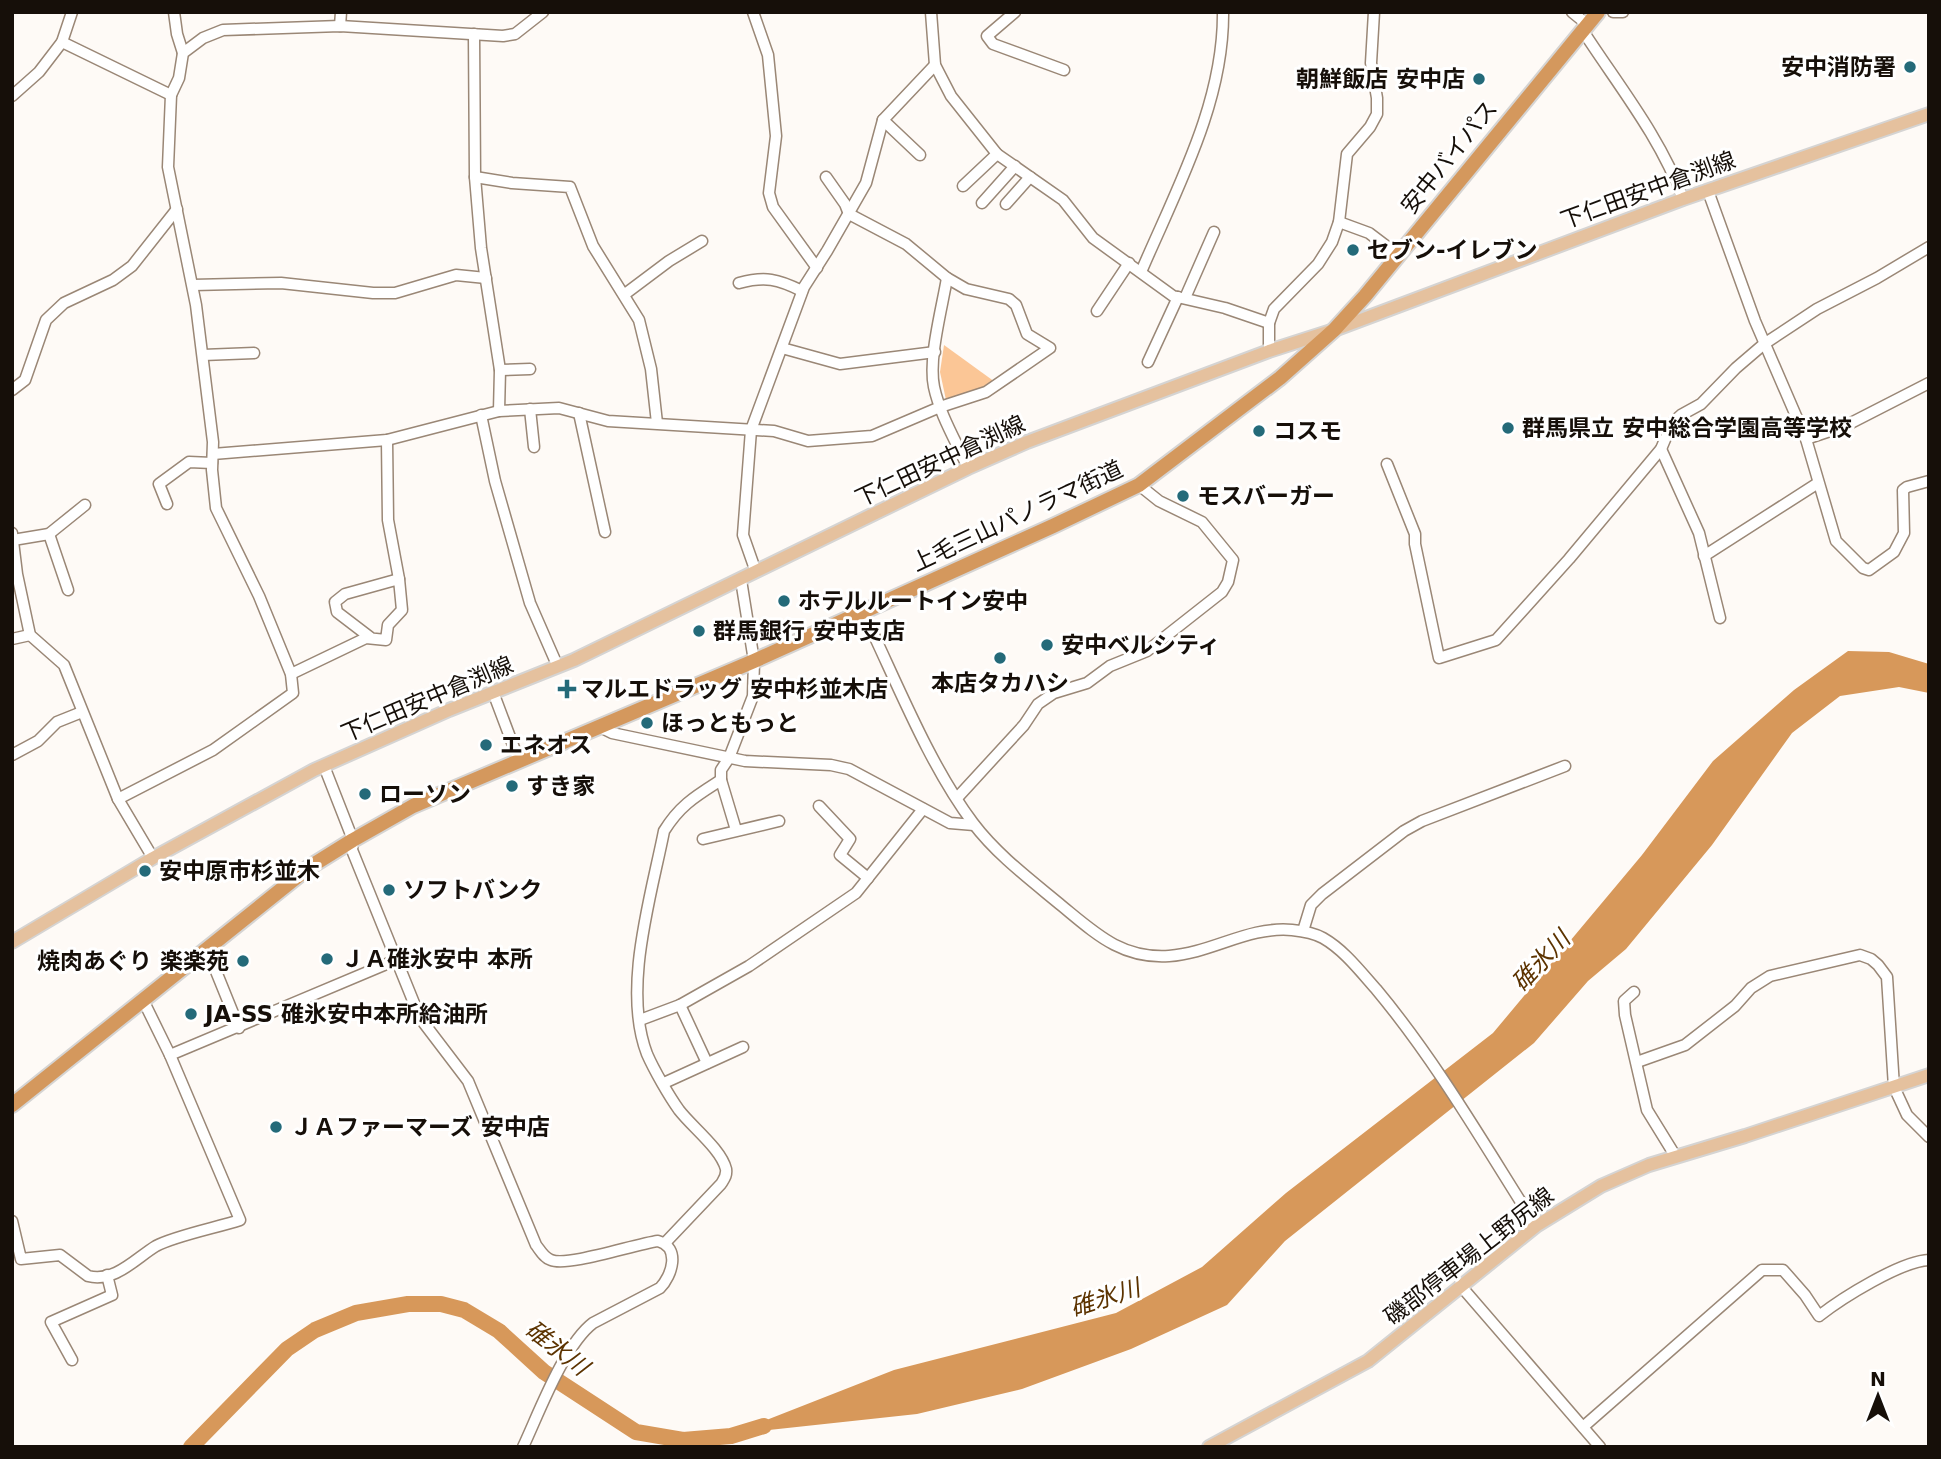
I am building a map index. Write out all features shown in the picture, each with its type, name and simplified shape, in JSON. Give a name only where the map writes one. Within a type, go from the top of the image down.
[{"type":"highway","name":"安中バイパス","points":[[1334,330],[1598,12]]},
{"type":"highway","name":"上毛三山パノラマ街道","points":[[12,1105],[308,868],[353,840],[413,806],[754,661],[1139,485],[1280,379],[1334,330]]},
{"type":"main road","name":"下仁田安中倉渕線","points":[[12,942],[153,858],[324,766],[493,692],[558,667],[1027,442],[1683,199],[1929,114]]},
{"type":"main road","name":"磯部停車場上野尻線","points":[[1209,1447],[1368,1361],[1536,1226],[1570,1203],[1625,1174],[1929,1075]]},
{"type":"street","points":[[12,96],[39,72],[62,42],[72,12]]},
{"type":"street","points":[[118,799],[214,750],[293,693],[291,674],[259,596],[216,508],[203,355],[193,285],[168,167],[171,95],[179,78],[183,52],[174,12]]},
{"type":"street","points":[[340,26],[341,12]]},
{"type":"street","points":[[183,52],[203,38],[223,30],[340,26],[515,34],[543,12]]},
{"type":"street","points":[[753,12],[768,55],[776,136],[769,193],[774,207],[817,268]]},
{"type":"street","points":[[931,12],[935,65],[951,96],[997,154],[1063,200],[1093,238],[1173,296],[1225,308],[1269,323]]},
{"type":"street","points":[[1015,12],[987,36],[993,44],[1064,70]]},
{"type":"street","points":[[1141,272],[1201,129],[1220,65],[1223,12]]},
{"type":"street","points":[[1269,351],[1269,323],[1274,309],[1318,264],[1332,242],[1339,222],[1347,154],[1370,127],[1377,114],[1371,63],[1374,12]]},
{"type":"street","points":[[1572,12],[1585,28],[1653,138],[1683,199]]},
{"type":"street","points":[[1612,12],[1623,12]]},
{"type":"street","points":[[474,34],[475,177],[500,370],[499,411]]},
{"type":"street","points":[[62,42],[171,95]]},
{"type":"street","points":[[756,572],[743,534],[751,430],[802,291],[866,183],[883,120],[935,65]]},
{"type":"street","points":[[883,120],[920,155]]},
{"type":"street","points":[[963,187],[997,154]]},
{"type":"street","points":[[982,203],[1015,166]]},
{"type":"street","points":[[475,177],[570,187],[593,246],[639,320],[651,369],[657,423]]},
{"type":"street","points":[[167,504],[159,484],[189,463],[213,458],[387,440],[499,411],[559,408],[608,421],[774,431],[808,441],[872,436],[940,407],[986,393],[1049,348],[1027,334],[1021,314],[1009,299],[966,289],[947,278],[906,244],[849,214],[825,177]]},
{"type":"street","points":[[1006,204],[1030,177]]},
{"type":"street","points":[[1709,191],[1764,344],[1805,439],[1836,541],[1863,568],[1869,569],[1894,552],[1904,533],[1903,490],[1907,486],[1929,481]]},
{"type":"street","points":[[12,390],[25,380],[46,320],[64,303],[113,280],[132,266],[177,209]]},
{"type":"street","points":[[1339,222],[1369,233],[1398,255]]},
{"type":"street","points":[[1149,362],[1214,232]]},
{"type":"street","points":[[625,294],[669,261],[702,241]]},
{"type":"street","points":[[1387,464],[1415,534],[1439,658],[1496,640],[1569,559],[1661,449],[1672,423],[1701,404],[1764,344],[1817,309],[1929,247]]},
{"type":"street","points":[[1097,311],[1129,263]]},
{"type":"street","points":[[193,285],[281,283],[396,293],[456,275],[486,278]]},
{"type":"street","points":[[947,278],[935,352],[934,385],[940,407],[968,468]]},
{"type":"street","points":[[739,283],[755,279],[780,280],[802,291]]},
{"type":"street","points":[[782,348],[840,364],[935,352]]},
{"type":"street","points":[[203,355],[254,353]]},
{"type":"street","points":[[500,370],[530,369]]},
{"type":"street","points":[[1805,439],[1845,426],[1929,383]]},
{"type":"street","points":[[530,410],[534,447]]},
{"type":"street","points":[[579,413],[605,532]]},
{"type":"street","points":[[481,415],[495,481],[530,603],[558,667]]},
{"type":"street","points":[[291,674],[366,638],[386,640],[388,625],[402,610],[388,520],[387,440]]},
{"type":"street","points":[[1661,449],[1699,533],[1720,618]]},
{"type":"street","points":[[1704,556],[1818,483]]},
{"type":"street","points":[[957,799],[1024,725],[1038,704],[1054,693],[1087,683],[1110,666],[1147,651],[1222,592],[1228,582],[1233,560],[1202,522],[1159,501],[1139,485]]},
{"type":"street","points":[[13,540],[48,534],[85,506]]},
{"type":"street","points":[[12,533],[17,574],[30,635],[64,665],[118,799],[153,858]]},
{"type":"street","points":[[48,534],[68,590]]},
{"type":"street","points":[[371,638],[337,612],[335,602],[345,594],[399,579]]},
{"type":"street","points":[[736,830],[721,780],[721,770],[729,758],[752,696],[754,661],[741,580]]},
{"type":"street","points":[[863,612],[929,749],[957,799],[974,825],[1018,869],[1116,948],[1146,955],[1170,956],[1253,932],[1277,929],[1303,931],[1321,936],[1353,963],[1396,1014],[1427,1057],[1536,1226]]},
{"type":"street","points":[[12,639],[30,635]]},
{"type":"street","points":[[493,692],[519,761]]},
{"type":"street","points":[[12,755],[38,741],[57,722],[82,712]]},
{"type":"street","points":[[597,726],[612,733],[744,761],[831,765],[849,769],[950,823],[974,825]]},
{"type":"street","points":[[324,766],[353,840],[352,850],[420,1018],[467,1081],[542,1254],[551,1261],[567,1261],[649,1242],[665,1243]]},
{"type":"street","points":[[1303,931],[1311,905],[1404,831],[1422,821],[1565,766]]},
{"type":"street","points":[[665,1243],[726,1177],[726,1169],[720,1157],[679,1109],[647,1054],[637,990],[639,962],[664,831],[687,802],[721,780]]},
{"type":"street","points":[[819,806],[850,839],[840,855],[867,878]]},
{"type":"street","points":[[640,1020],[680,1005],[749,966],[856,893],[923,809]]},
{"type":"street","points":[[703,839],[779,821]]},
{"type":"street","points":[[207,949],[239,1028]]},
{"type":"street","points":[[1637,1062],[1685,1045],[1735,1006],[1762,979],[1808,966],[1860,956],[1871,959],[1878,965],[1889,984],[1894,1087],[1907,1115],[1929,1137]]},
{"type":"street","points":[[170,1055],[396,960]]},
{"type":"street","points":[[1634,992],[1624,1002],[1625,1015],[1647,1110],[1676,1157]]},
{"type":"street","points":[[12,1221],[21,1259],[60,1255],[88,1276],[118,1272],[159,1245],[240,1220],[170,1055],[143,1000]]},
{"type":"street","points":[[680,1005],[707,1063]]},
{"type":"street","points":[[664,1083],[743,1047]]},
{"type":"street","points":[[523,1447],[570,1348],[585,1329],[660,1287],[669,1279],[672,1258],[665,1243]]},
{"type":"street","points":[[1584,1427],[1762,1270],[1783,1270],[1819,1316],[1835,1303],[1900,1268],[1915,1261],[1929,1260]]},
{"type":"street","points":[[72,1360],[51,1322],[112,1295],[107,1275]]},
{"type":"street","points":[[1460,1285],[1600,1447]]},
{"type":"shaded area","points":[[944,345],[995,382],[984,391],[946,400],[940,372]]},
{"type":"shaded area","points":[[1848,651],[1889,652],[1929,664],[1929,693],[1899,687],[1840,696],[1792,733],[1712,845],[1626,949],[1588,981],[1534,1043],[1285,1241],[1227,1305],[1131,1349],[1022,1389],[917,1414],[731,1434],[894,1370],[1116,1313],[1202,1267],[1286,1193],[1493,1033],[1642,855],[1713,761],[1794,690]]},
{"type":"waterway","name":"碓氷川","points":[[191,1447],[287,1349],[315,1330],[356,1313],[408,1304],[441,1304],[464,1310],[499,1331],[544,1372],[636,1432],[683,1440],[731,1436],[764,1426]]},
{"type":"place","name":"安中消防署","points":[[1910,67]]},
{"type":"place","name":"朝鮮飯店 安中店","points":[[1479,79]]},
{"type":"place","name":"セブン-イレブン","points":[[1353,250]]},
{"type":"place","name":"群馬県立 安中総合学園高等学校","points":[[1508,428]]},
{"type":"place","name":"コスモ","points":[[1259,431]]},
{"type":"place","name":"モスバーガー","points":[[1183,496]]},
{"type":"place","name":"ホテルルートイン安中","points":[[784,601]]},
{"type":"place","name":"群馬銀行 安中支店","points":[[699,631]]},
{"type":"place","name":"安中ベルシティ","points":[[1047,645]]},
{"type":"place","name":"本店タカハシ","points":[[1000,658]]},
{"type":"place","name":"マルエドラッグ 安中杉並木店","points":[[567,689]]},
{"type":"place","name":"ほっともっと","points":[[647,723]]},
{"type":"place","name":"エネオス","points":[[486,745]]},
{"type":"place","name":"すき家","points":[[512,786]]},
{"type":"place","name":"ローソン","points":[[365,794]]},
{"type":"place","name":"安中原市杉並木","points":[[145,871]]},
{"type":"place","name":"ソフトバンク","points":[[389,890]]},
{"type":"place","name":"ＪＡ碓氷安中 本所","points":[[327,959]]},
{"type":"place","name":"焼肉あぐり 楽楽苑","points":[[243,961]]},
{"type":"place","name":"JA-SS 碓氷安中本所給油所","points":[[191,1014]]},
{"type":"place","name":"ＪＡファーマーズ 安中店","points":[[276,1127]]}]
